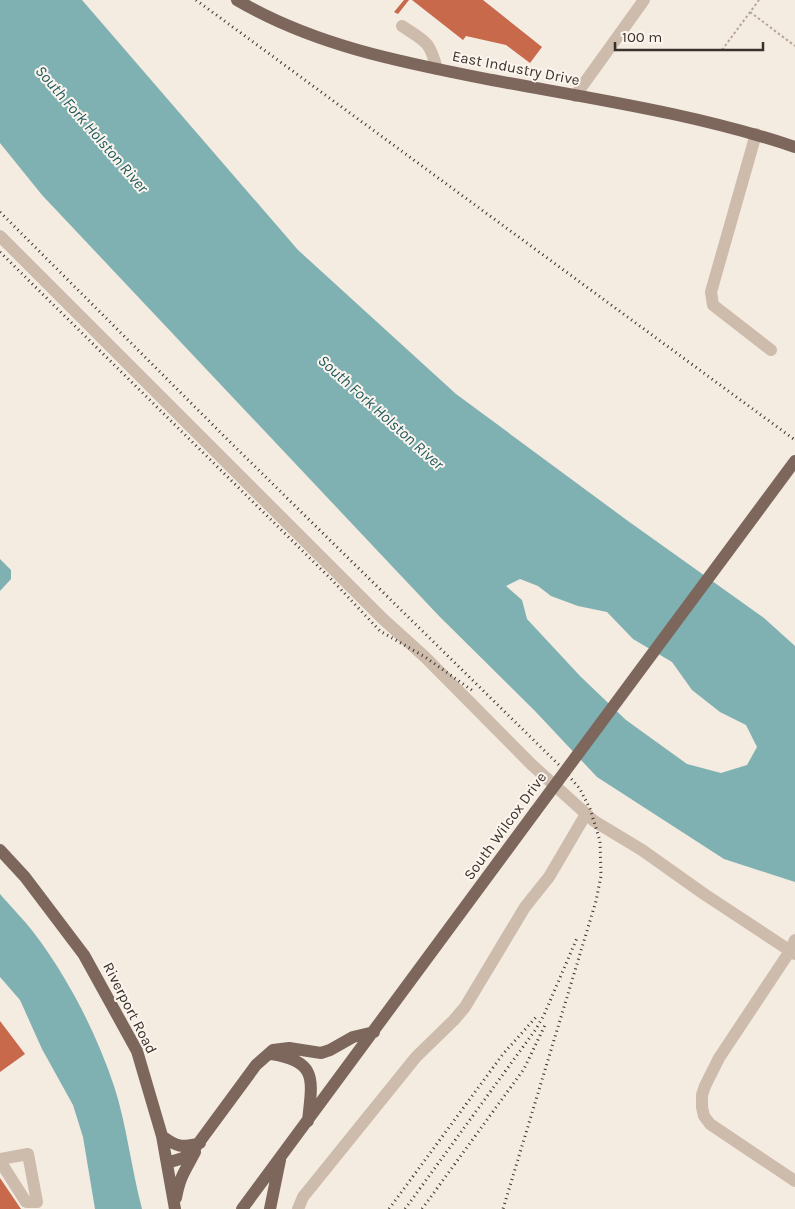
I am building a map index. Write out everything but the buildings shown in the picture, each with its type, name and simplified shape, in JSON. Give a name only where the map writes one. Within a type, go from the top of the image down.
[{"type":"main road","name":"East Industry Drive","points":[[237,0],[279,22],[346,47],[437,69],[720,124],[795,147]]},
{"type":"main road","name":"South Wilcox Drive","points":[[242,1209],[795,461]]},
{"type":"main road","name":"Riverport Road","points":[[0,850],[25,877],[89,964],[137,1051],[162,1136],[175,1208]]},
{"type":"main road","points":[[175,1208],[178,1183],[200,1143],[256,1065],[268,1054],[273,1050],[289,1048],[321,1053],[330,1050],[353,1036],[374,1032]]},
{"type":"main road","points":[[268,1054],[286,1056],[298,1061],[306,1068],[311,1077],[308,1121]]},
{"type":"main road","points":[[162,1136],[175,1145],[185,1147],[200,1143]]},
{"type":"main road","points":[[167,1162],[183,1158],[200,1143]]},
{"type":"main road","points":[[270,1209],[281,1158]]},
{"type":"street","points":[[575,96],[644,0]]},
{"type":"street","points":[[402,26],[427,42],[432,51],[437,69]]},
{"type":"street","points":[[756,134],[710,292],[713,306],[771,350]]},
{"type":"street","points":[[0,236],[376,612],[425,657],[532,764],[586,814],[594,821],[642,850],[704,894],[793,948],[719,1058],[705,1086],[702,1095],[702,1108],[704,1116],[710,1124],[795,1181]]},
{"type":"street","points":[[298,1209],[303,1198],[376,1109],[406,1069],[465,1007],[525,907],[549,877],[586,814]]},
{"type":"path","points":[[722,50],[759,0]]},
{"type":"path","points":[[750,12],[795,46]]},
{"type":"water","name":"South Fork Holston River","points":[[0,0],[82,0],[298,250],[456,394],[628,521],[764,618],[795,646],[795,882],[724,859],[597,777],[535,711],[439,616],[42,195],[0,143]],"holes":[[[520,579],[538,586],[551,596],[578,606],[607,612],[633,639],[672,662],[692,690],[720,712],[746,725],[757,747],[747,765],[721,773],[687,764],[626,720],[580,676],[527,619],[522,600],[506,586]]]},
{"type":"water","points":[[0,559],[11,570],[11,579],[0,591]]},
{"type":"water","points":[[0,894],[31,929],[51,957],[73,992],[100,1048],[118,1101],[142,1209],[95,1209],[83,1137],[73,1105],[42,1049],[20,1000],[0,977]]},
{"type":"railway","points":[[196,0],[795,440]]},
{"type":"railway","points":[[0,212],[229,441],[562,768],[580,789],[590,809],[600,841],[601,876],[596,901],[503,1209]]},
{"type":"railway","points":[[0,252],[332,580],[380,631],[425,657],[473,691]]},
{"type":"railway","points":[[405,1209],[536,1029],[544,1015],[577,938]]},
{"type":"railway","points":[[389,1209],[503,1054],[538,1015]]},
{"type":"railway","points":[[422,1209],[524,1069],[546,1023]]}]
